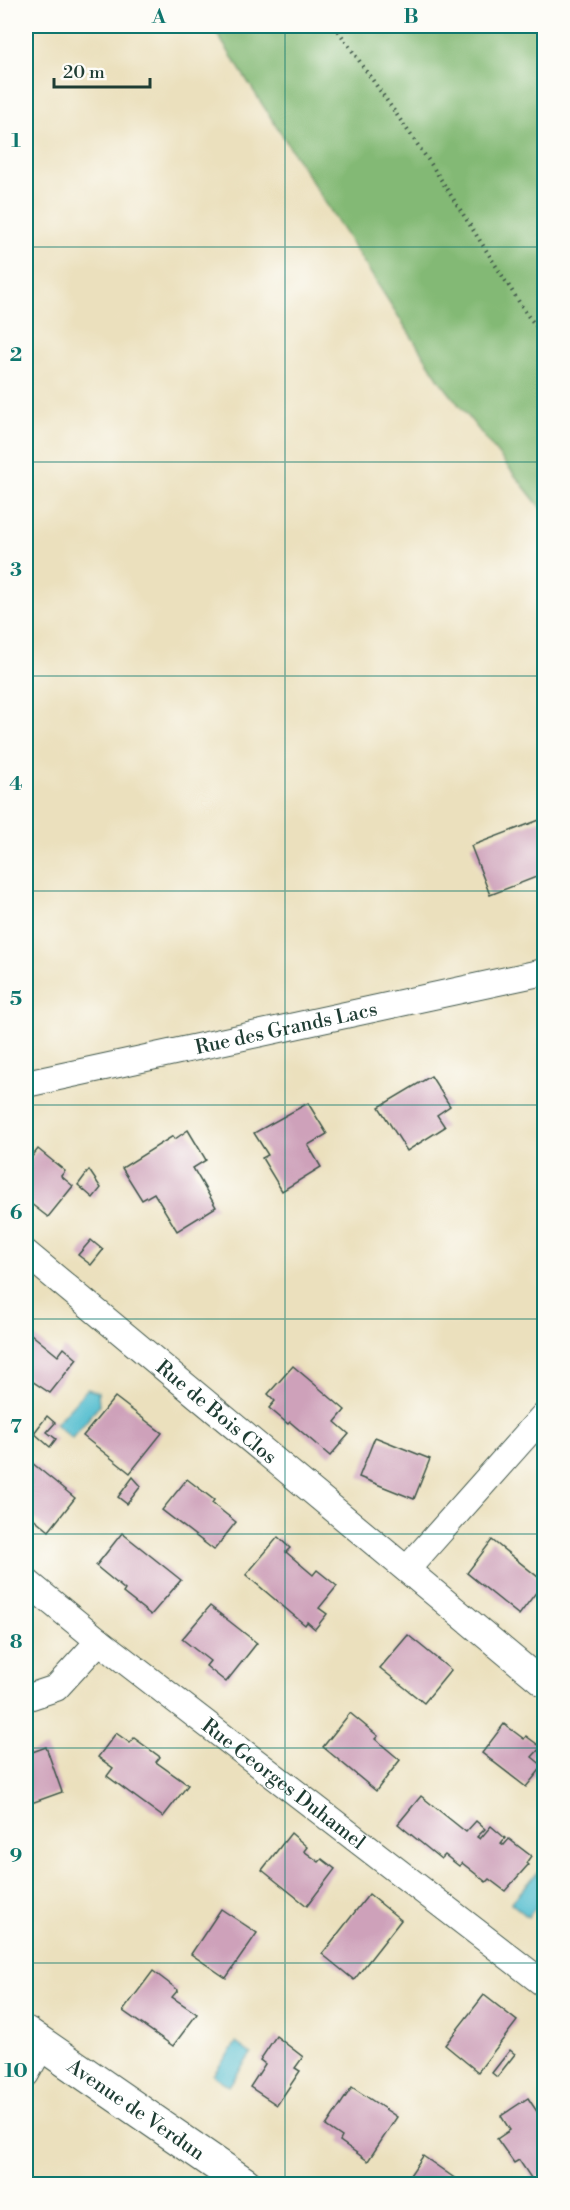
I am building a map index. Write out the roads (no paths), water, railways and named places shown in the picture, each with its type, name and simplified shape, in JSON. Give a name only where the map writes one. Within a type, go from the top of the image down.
[{"type":"main road","name":"Avenue de Verdun","points":[[34,2039],[245,2184]]},
{"type":"street","name":"Rue des Grands Lacs","points":[[26,1084],[544,972]]},
{"type":"street","name":"Rue de Bois Clos","points":[[26,1253],[544,1684]]},
{"type":"street","points":[[407,1569],[544,1415]]},
{"type":"street","name":"Rue Georges Duhamel","points":[[26,1581],[99,1641],[544,1984]]},
{"type":"street","points":[[26,1698],[56,1688],[99,1641]]},
{"type":"street","points":[[26,2074],[34,2039]]},
{"type":"water","points":[[87,1389],[98,1392],[99,1406],[72,1438],[55,1424]]},
{"type":"water","points":[[537,1873],[544,1879],[544,1897],[528,1917],[511,1903]]},
{"type":"water","points":[[236,2043],[251,2054],[229,2086],[213,2075]]}]
